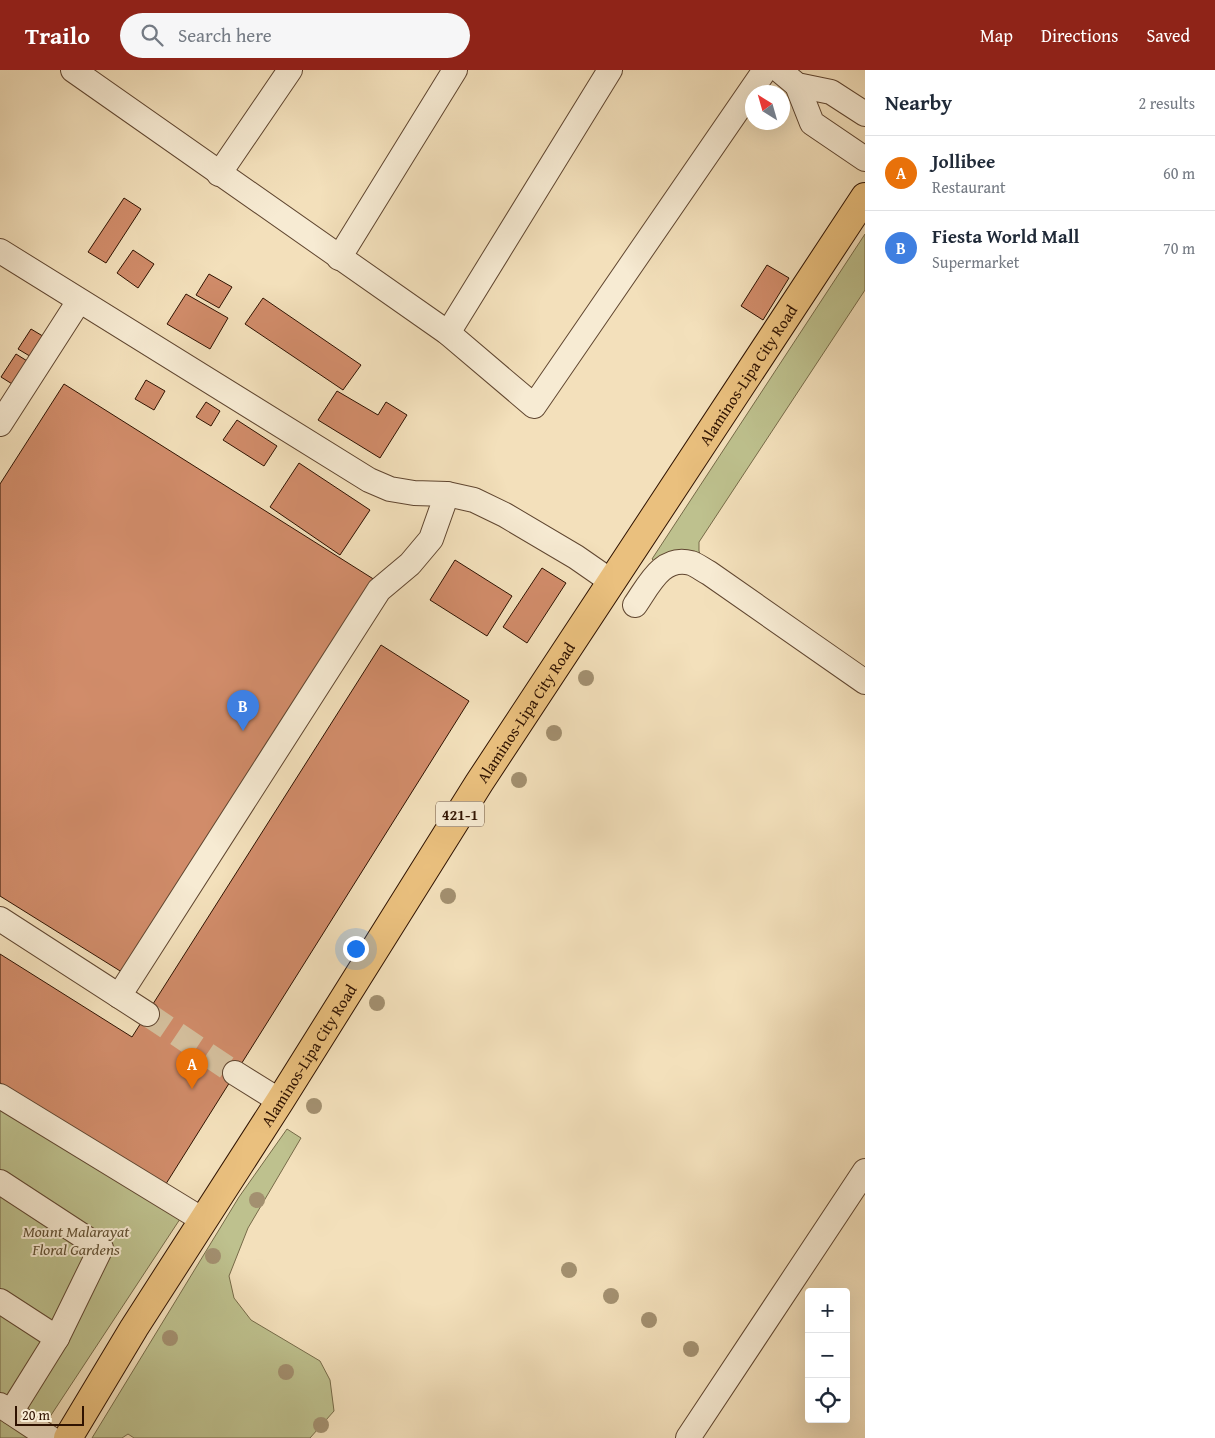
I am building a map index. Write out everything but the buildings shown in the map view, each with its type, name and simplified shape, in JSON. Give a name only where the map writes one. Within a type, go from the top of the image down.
[{"type":"main road","name":"Alaminos-Lipa City Road","points":[[68,1438],[134,1328],[280,1101],[479,783],[865,197]]},
{"type":"street","points":[[73,70],[448,333],[534,406],[765,70]]},
{"type":"street","points":[[219,174],[290,70]]},
{"type":"street","points":[[339,258],[455,70]]},
{"type":"street","points":[[448,333],[610,70]]},
{"type":"street","points":[[779,70],[797,85],[831,92],[865,114]]},
{"type":"street","points":[[797,85],[812,123],[865,158]]},
{"type":"street","points":[[0,251],[369,480],[390,489],[414,493],[447,494],[474,500],[505,515],[576,557],[612,582]]},
{"type":"street","points":[[0,424],[80,301]]},
{"type":"street","points":[[119,996],[379,590],[410,564],[431,539],[447,494]]},
{"type":"street","points":[[635,605],[660,569],[674,562],[691,564],[709,573],[865,682]]},
{"type":"street","points":[[0,919],[147,1014]]},
{"type":"street","points":[[235,1073],[280,1101]]},
{"type":"street","points":[[0,1096],[203,1220]]},
{"type":"street","points":[[688,1438],[865,1171]]},
{"type":"street","points":[[0,1182],[101,1248],[57,1338],[5,1409],[50,1438]]},
{"type":"street","points":[[0,1301],[57,1338]]},
{"type":"green space","points":[[865,234],[865,290],[699,542],[702,560],[656,563],[652,559]]},
{"type":"green space","name":"Mount Malarayat Floral Gardens","points":[[0,1106],[182,1216],[36,1438],[0,1438]]},
{"type":"green space","points":[[287,1129],[301,1138],[248,1228],[229,1276],[234,1298],[251,1320],[320,1361],[330,1380],[334,1411],[310,1438],[134,1438],[128,1434],[122,1438],[92,1438],[239,1197]]},
{"type":"tunnel","points":[[147,1014],[235,1073]]},
{"type":"place","name":"Fiesta World Mall","points":[[243,731]]},
{"type":"place","name":"Jollibee","points":[[192,1089]]}]
